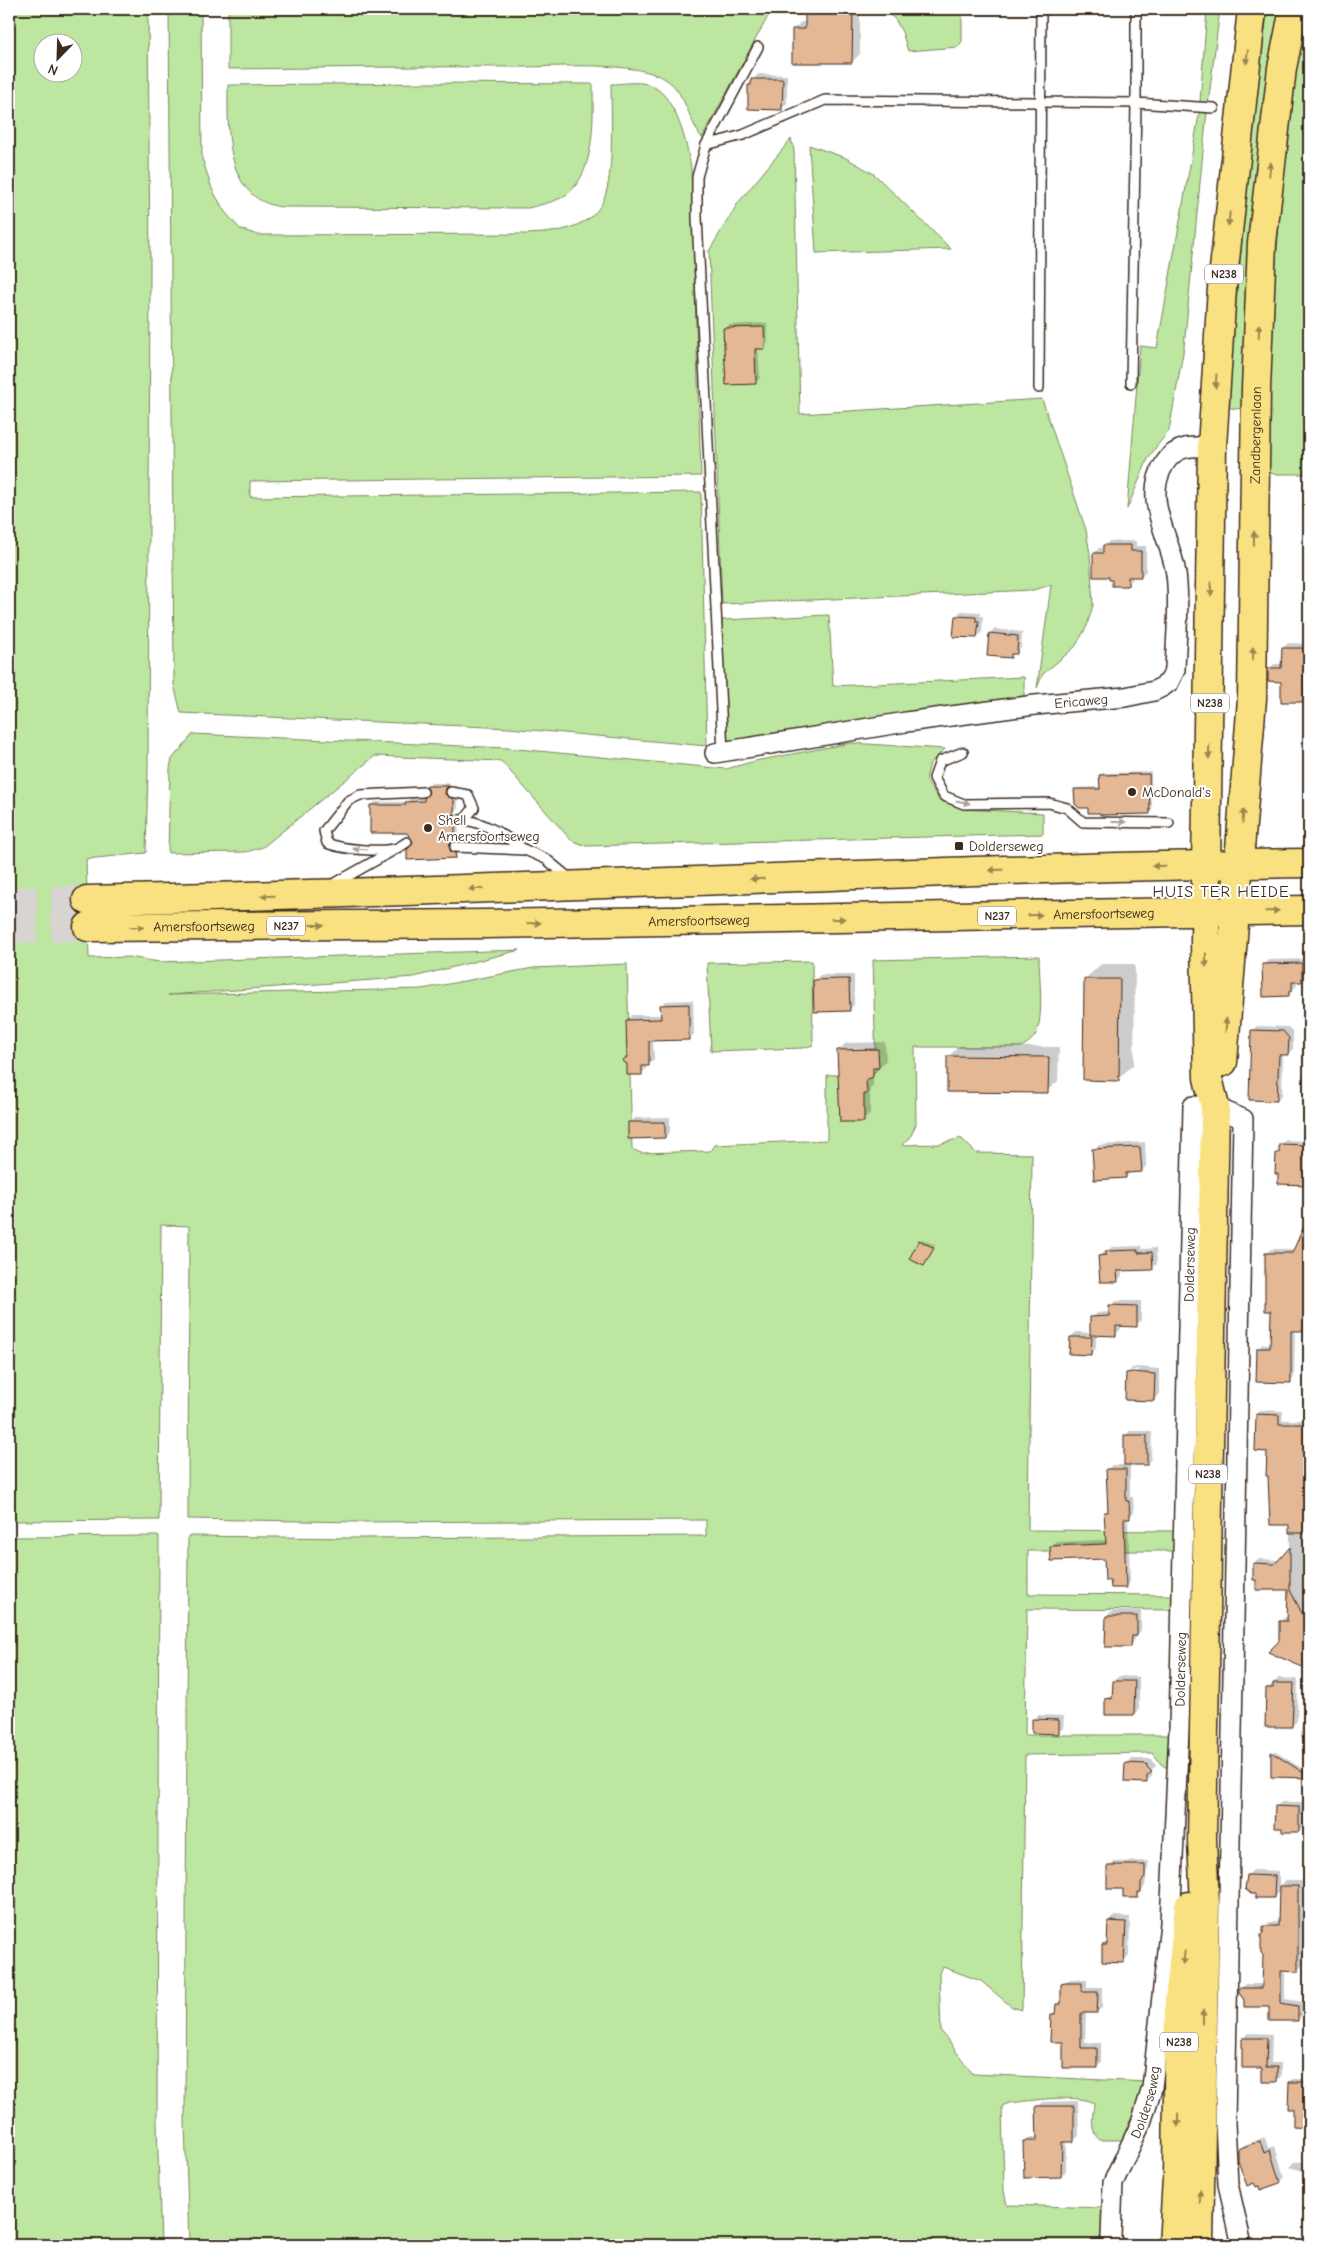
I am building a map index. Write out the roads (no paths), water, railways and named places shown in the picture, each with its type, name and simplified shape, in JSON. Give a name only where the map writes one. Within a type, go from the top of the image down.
[{"type":"main road","name":"N238","points":[[1206,912],[1212,447],[1222,288],[1252,9]]},
{"type":"main road","name":"Zandbergenlaan","points":[[1239,864],[1252,699],[1255,450],[1262,243],[1282,68],[1294,9]]},
{"type":"main road","points":[[1212,447],[1255,450]]},
{"type":"main road","name":"Amersfoortseweg","points":[[87,900],[316,895],[958,871],[1309,863]]},
{"type":"main road","name":"N238","points":[[1235,911],[1239,864]]},
{"type":"main road","name":"Amersfoortseweg","points":[[88,927],[495,924],[1309,910]]},
{"type":"main road","name":"Dolderseweg","points":[[1215,1107],[1221,1089],[1235,911]]},
{"type":"main road","name":"Dolderseweg","points":[[1199,2245],[1205,1904],[1202,1841],[1215,1107],[1208,1078],[1206,912]]},
{"type":"main road","name":"Dolderseweg","points":[[1173,2245],[1177,2168],[1179,2001],[1189,1905],[1202,1841]]},
{"type":"street","name":"Ericaweg","points":[[719,752],[906,722],[1035,705],[1125,696],[1154,691],[1162,687],[1169,682],[1176,670],[1176,573],[1158,512],[1155,487],[1158,473],[1168,458],[1178,450],[1195,446],[1212,447]]},
{"type":"street","name":"Dolderseweg","points":[[1113,2245],[1111,2237],[1113,2183],[1142,2122],[1152,2088],[1170,1923],[1179,1728],[1193,1106],[1215,1107],[1243,1119],[1225,2123],[1228,2184],[1242,2245]]},
{"type":"lane","points":[[1039,388],[1041,9]]},
{"type":"lane","points":[[1131,383],[1136,9]]},
{"type":"lane","points":[[719,752],[697,217],[697,177],[706,145],[758,47]]},
{"type":"lane","points":[[706,145],[742,135],[825,100],[1136,103],[1214,108]]},
{"type":"lane","points":[[963,752],[940,761],[934,778],[944,796],[964,804],[1049,803],[1067,808],[1083,822],[1169,822]]},
{"type":"lane","name":"Amersfoortseweg","points":[[396,849],[359,850],[337,848],[327,843],[324,831],[348,801],[360,795],[423,792]]},
{"type":"lane","points":[[451,792],[468,795],[474,808],[459,820],[480,824],[504,836],[525,850],[546,859],[577,885]]},
{"type":"lane","name":"Amersfoortseweg","points":[[316,895],[396,849],[407,845]]},
{"type":"lane","points":[[455,847],[525,850]]},
{"type":"tunnel","points":[[9,901],[87,900]]},
{"type":"tunnel","points":[[9,929],[88,927]]},
{"type":"place","name":"McDonald's","points":[[1132,792]]},
{"type":"place","name":"Shell Amersfoortseweg","points":[[428,828]]},
{"type":"place","name":"Dolderseweg","points":[[959,846]]},
{"type":"district","name":"HUIS TER HEIDE","points":[[1221,891]]}]
